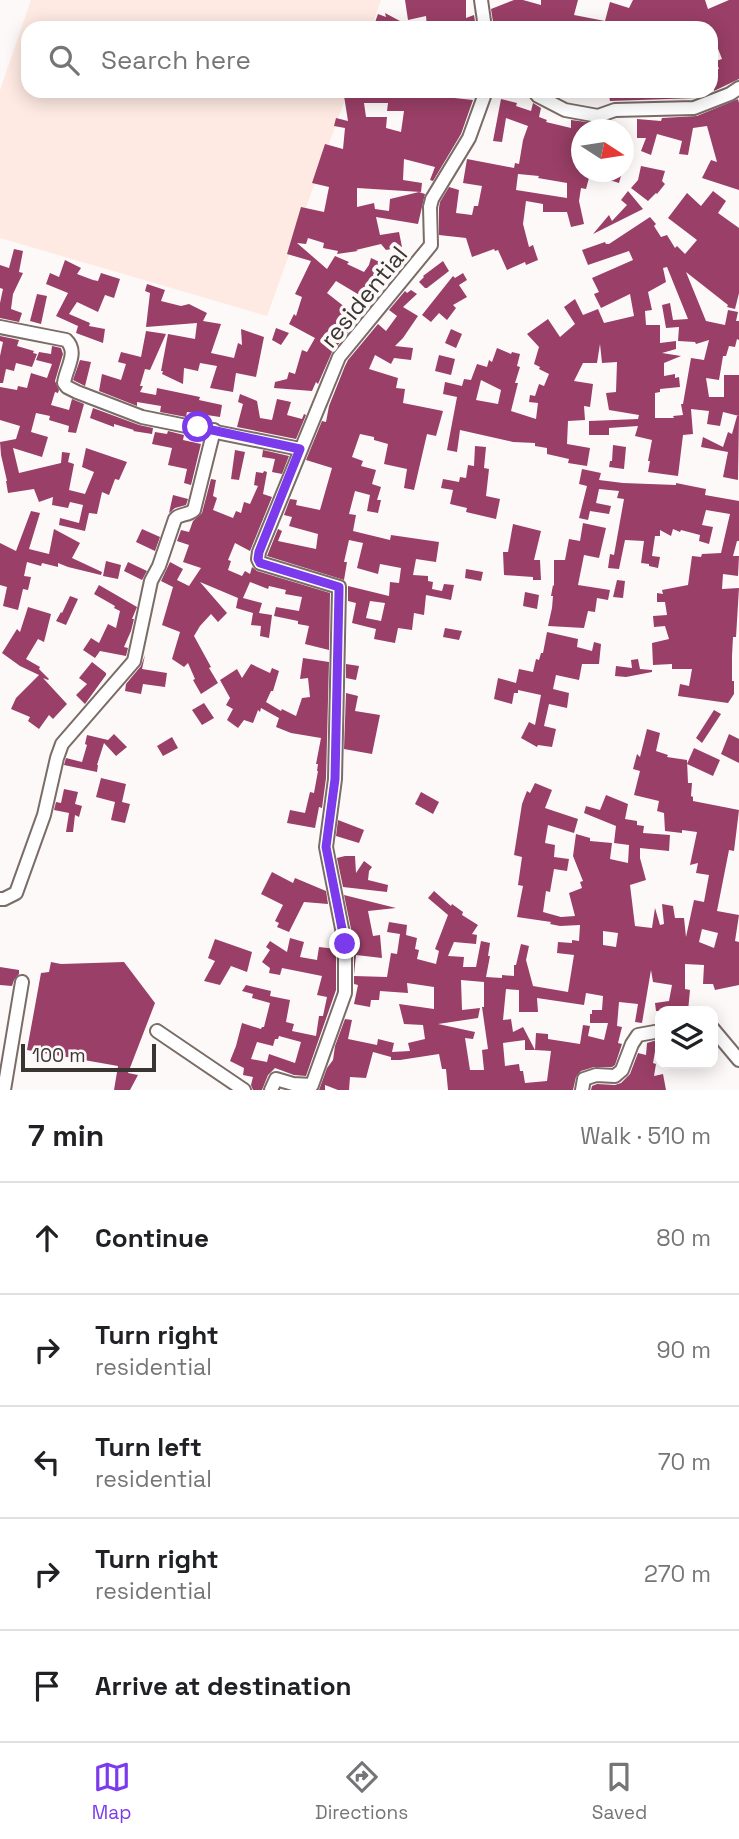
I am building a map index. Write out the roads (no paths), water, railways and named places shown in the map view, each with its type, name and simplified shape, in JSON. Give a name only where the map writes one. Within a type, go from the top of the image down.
[{"type":"street","points":[[481,0],[484,21]]},
{"type":"street","points":[[542,98],[565,110],[598,116],[615,110],[694,108],[739,88]]},
{"type":"street","name":"residential","points":[[271,1090],[276,1079],[293,1084],[312,1085],[345,993],[345,944],[326,847],[335,779],[339,587],[260,563],[259,552],[339,357],[431,245],[432,199],[469,138],[483,98]]},
{"type":"street","points":[[0,327],[66,340],[72,345],[73,351],[64,383],[67,387],[142,417],[300,449]]},
{"type":"street","points":[[0,899],[4,900],[16,892],[44,815],[62,744],[134,661],[151,581],[175,519],[194,509],[214,430]]},
{"type":"street","points":[[4,1090],[22,982]]},
{"type":"street","points":[[157,1031],[244,1090]]},
{"type":"street","points":[[582,1090],[584,1079],[596,1075],[615,1076],[622,1070],[638,1035],[655,1032]]},
{"type":"street","points":[[718,1034],[739,1060]]}]
